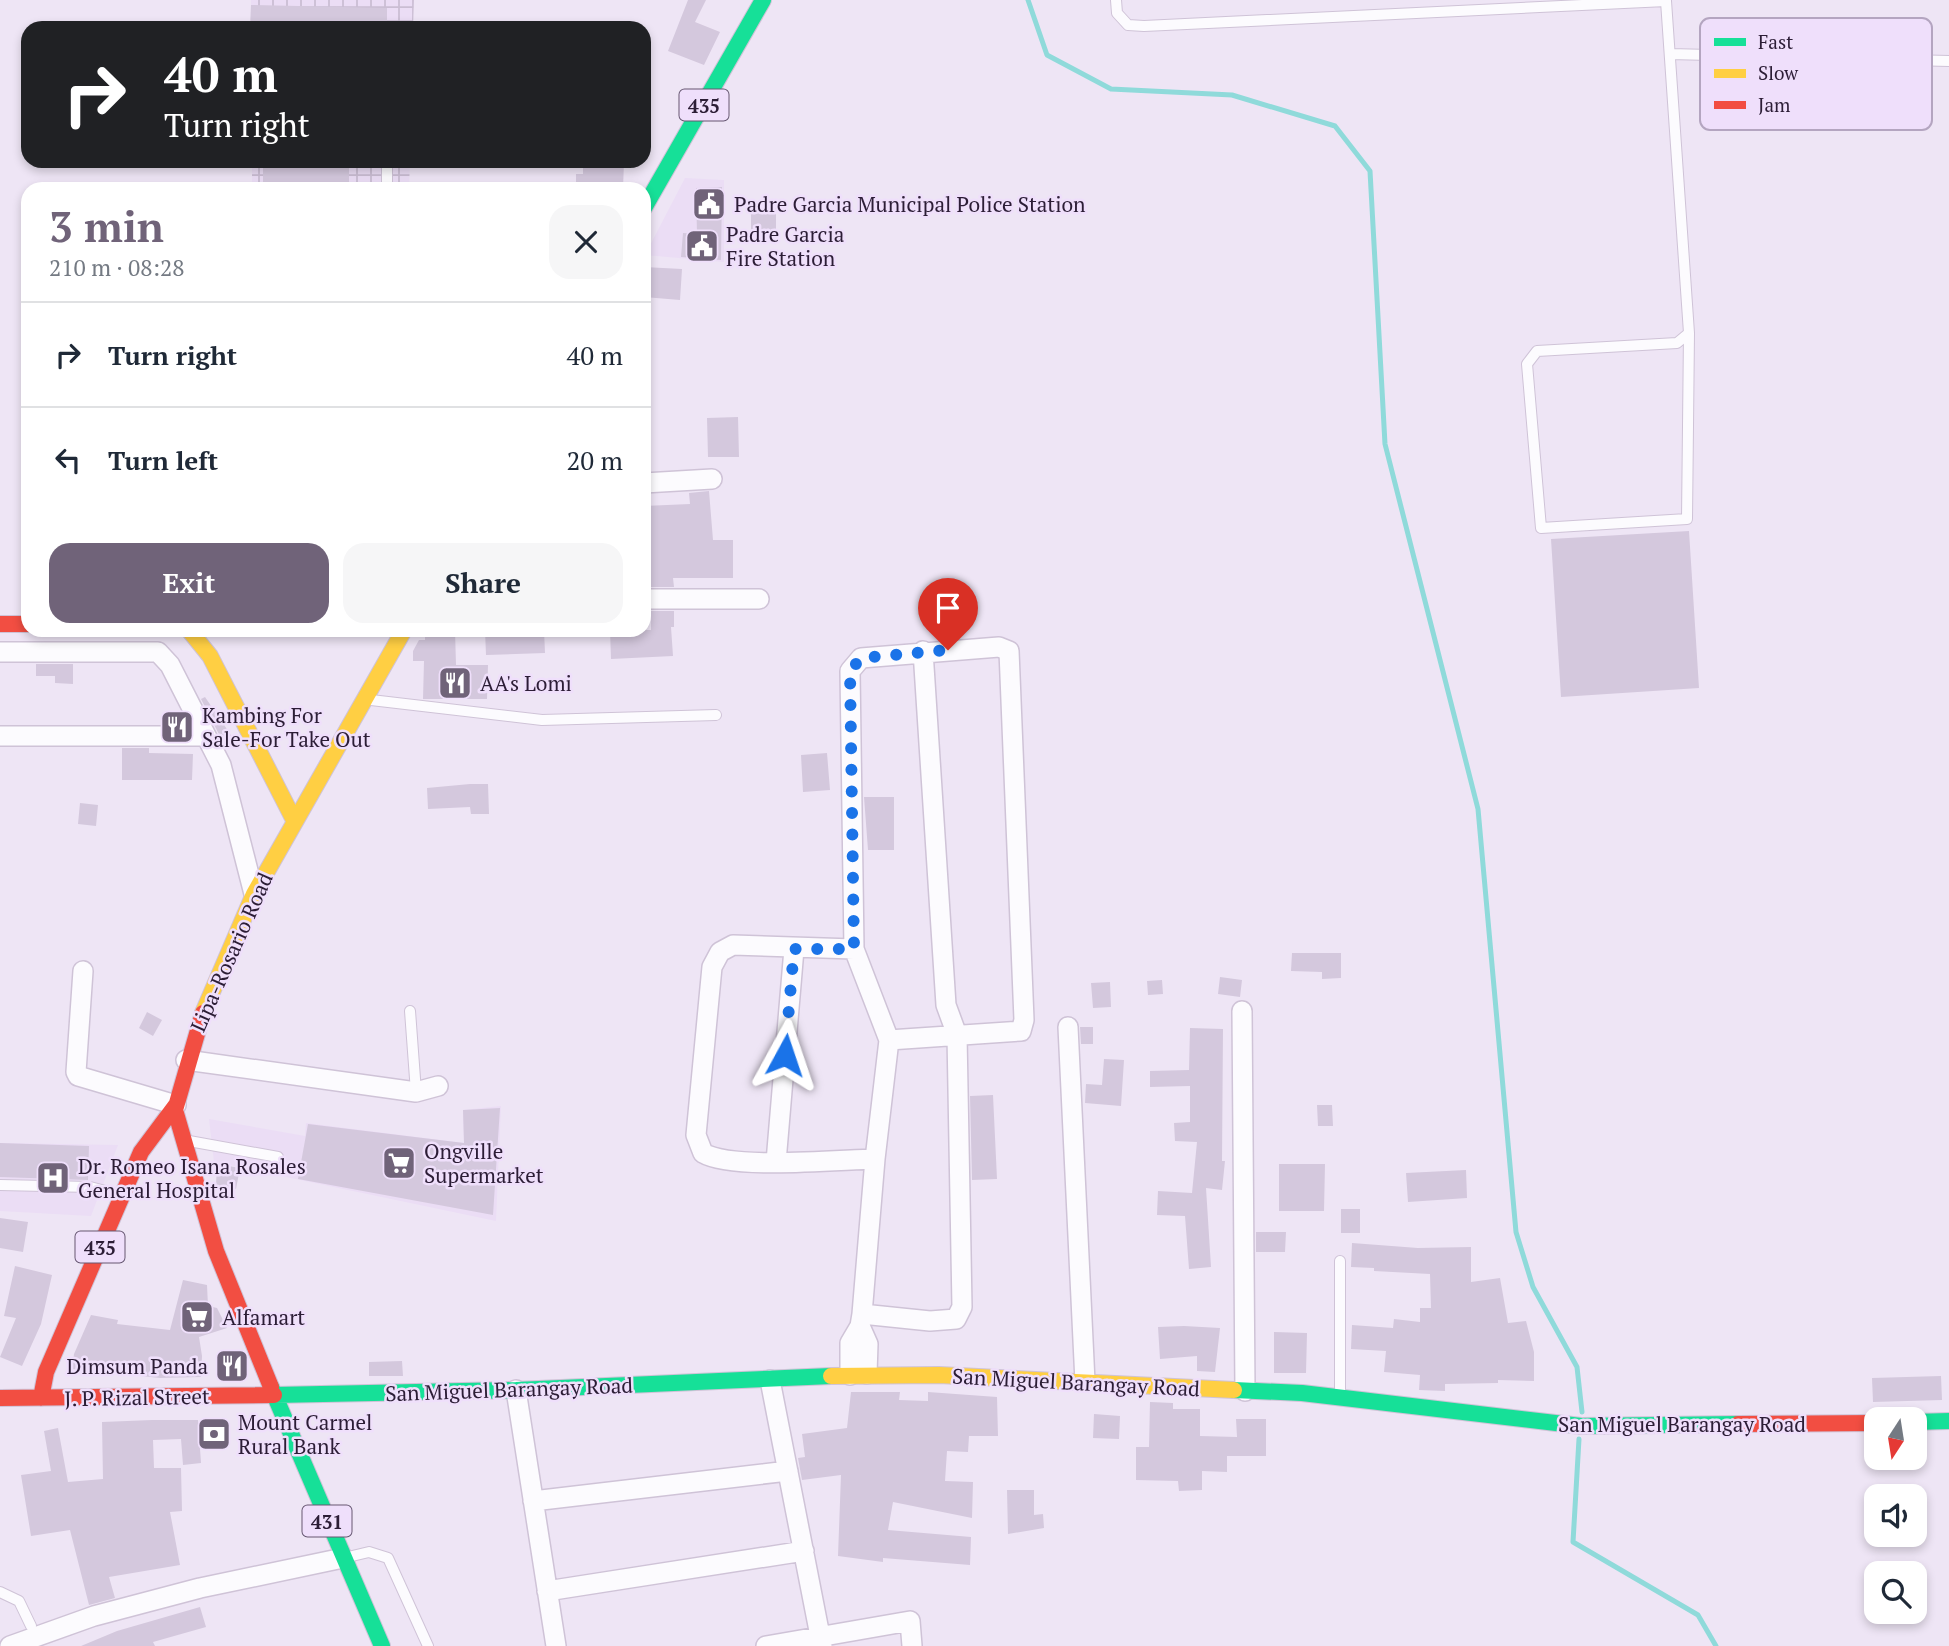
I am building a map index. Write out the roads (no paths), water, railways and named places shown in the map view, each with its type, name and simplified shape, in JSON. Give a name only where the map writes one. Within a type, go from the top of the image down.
[{"type":"main road","name":"435","points":[[651,196],[763,0]]},
{"type":"main road","points":[[0,625],[21,624]]},
{"type":"main road","points":[[195,637],[210,656],[294,820]]},
{"type":"main road","name":"Lipa-Rosario Road","points":[[382,1646],[274,1395],[207,1225],[186,1142],[176,1117],[176,1105],[187,1060],[211,988],[254,894],[400,637]]},
{"type":"main road","name":"435","points":[[41,1398],[46,1372],[144,1147],[176,1105]]},
{"type":"main road","name":"San Miguel Barangay Road","points":[[274,1395],[770,1381],[859,1374],[1085,1382],[1340,1397],[1581,1426],[1864,1423]]},
{"type":"main road","name":"J. P. Rizal Street","points":[[0,1398],[274,1395]]},
{"type":"main road","points":[[1927,1422],[1949,1421]]},
{"type":"street","points":[[651,483],[712,479]]},
{"type":"street","points":[[651,599],[759,599]]},
{"type":"street","points":[[859,1374],[850,1343],[861,1320],[889,1040],[854,949],[850,671],[861,658],[999,647],[1010,651],[1024,1020],[1021,1031],[889,1040]]},
{"type":"street","points":[[861,1320],[956,1319],[962,1307],[957,1035],[946,1005],[923,651]]},
{"type":"street","points":[[0,652],[158,652],[170,665],[221,765],[254,894]]},
{"type":"street","points":[[0,736],[206,736]]},
{"type":"street","points":[[854,949],[733,945],[720,952],[712,967],[696,1135],[703,1153],[712,1159],[776,1162],[875,1159]]},
{"type":"street","points":[[776,1162],[794,949]]},
{"type":"street","points":[[83,971],[76,1072],[78,1076],[176,1105]]},
{"type":"street","points":[[1242,1011],[1245,1391]]},
{"type":"street","points":[[1068,1027],[1085,1382]]},
{"type":"street","points":[[187,1060],[416,1092],[438,1086]]},
{"type":"street","points":[[770,1381],[821,1641]]},
{"type":"street","points":[[516,1390],[556,1646]]},
{"type":"street","points":[[533,1501],[788,1471]]},
{"type":"street","points":[[547,1591],[804,1552]]},
{"type":"street","points":[[10,1646],[107,1612],[200,1588],[343,1558]]},
{"type":"street","points":[[766,1646],[821,1641],[910,1621],[912,1646]]},
{"type":"lane","points":[[1116,0],[1117,13],[1128,25],[1144,26],[1666,1],[1689,333],[1687,519],[1541,528],[1527,365],[1537,351],[1677,343],[1689,333]]},
{"type":"lane","points":[[1670,54],[1700,55]]},
{"type":"lane","points":[[363,699],[542,720],[716,715]]},
{"type":"lane","points":[[410,1011],[416,1092]]},
{"type":"lane","points":[[186,1142],[199,1141],[278,1157]]},
{"type":"lane","points":[[0,1185],[99,1187],[122,1196]]},
{"type":"lane","points":[[1340,1261],[1340,1397]]},
{"type":"lane","points":[[343,1558],[369,1552],[388,1558],[428,1646]]},
{"type":"lane","points":[[0,1592],[19,1601],[31,1626]]},
{"type":"waterway","points":[[1028,0],[1047,55],[1111,89],[1232,95],[1335,126],[1370,171],[1385,444],[1478,809],[1516,1232],[1533,1287],[1577,1367],[1582,1412]]},
{"type":"waterway","points":[[1579,1439],[1573,1542],[1698,1615],[1716,1646]]},
{"type":"place","name":"Padre Garcia Municipal Police Station","points":[[709,204]]},
{"type":"place","name":"Padre Garcia Fire Station","points":[[702,246]]},
{"type":"place","name":"AA's Lomi","points":[[455,683]]},
{"type":"place","name":"Kambing For Sale-For Take Out","points":[[177,727]]},
{"type":"place","name":"Ongville Supermarket","points":[[399,1163]]},
{"type":"place","name":"Dr. Romeo Isana Rosales General Hospital","points":[[53,1178]]},
{"type":"place","name":"Alfamart","points":[[197,1317]]},
{"type":"place","name":"Dimsum Panda","points":[[232,1366]]},
{"type":"place","name":"Mount Carmel Rural Bank","points":[[214,1434]]}]
